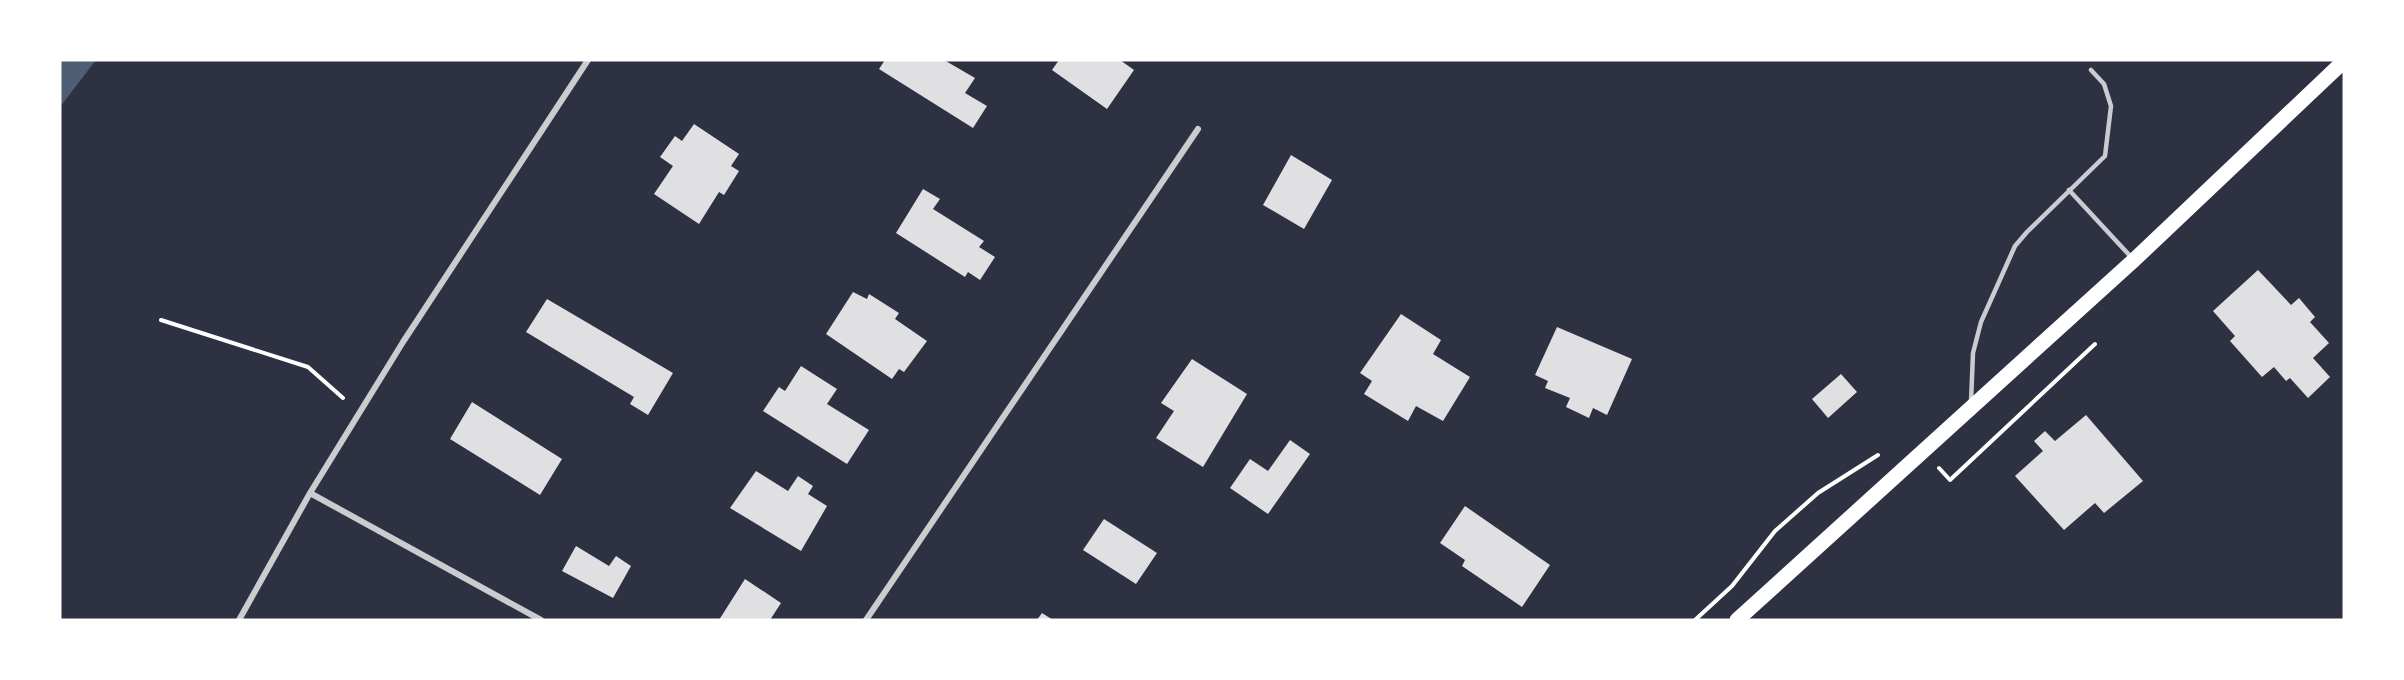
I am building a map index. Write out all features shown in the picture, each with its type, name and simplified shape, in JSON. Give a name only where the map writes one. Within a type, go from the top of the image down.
[{"type":"main road","points":[[1737,620],[2134,260],[2344,60]]},
{"type":"street","points":[[238,620],[310,493],[403,342],[588,60]]},
{"type":"street","points":[[866,620],[1198,129]]},
{"type":"street","points":[[310,493],[541,620]]},
{"type":"lane","points":[[1971,407],[1973,353],[1981,322],[2015,246],[2068,190],[2105,156],[2110,131],[2111,106],[2104,84],[2091,70]]},
{"type":"lane","points":[[2068,190],[2134,260]]},
{"type":"path","points":[[161,320],[308,367],[360,412]]},
{"type":"water","points":[[60,60],[96,60],[60,107]]},
{"type":"building","points":[[885,60],[944,60],[975,78],[965,93],[987,106],[973,128],[879,69]]},
{"type":"building","points":[[1059,60],[1120,60],[1134,70],[1107,109],[1052,70]]},
{"type":"building","points":[[694,124],[739,154],[731,166],[739,171],[724,195],[719,192],[699,224],[654,194],[673,166],[660,157],[675,136],[682,141]]},
{"type":"building","points":[[1291,155],[1332,180],[1304,229],[1263,205]]},
{"type":"building","points":[[923,189],[940,199],[933,209],[984,241],[979,247],[995,257],[980,280],[968,272],[965,277],[896,233]]},
{"type":"building","points":[[2258,270],[2291,305],[2299,298],[2315,317],[2310,322],[2329,343],[2313,358],[2330,377],[2308,398],[2290,378],[2286,381],[2274,367],[2262,377],[2230,341],[2235,336],[2213,311]]},
{"type":"building","points":[[853,292],[867,299],[869,294],[899,313],[895,319],[927,341],[904,372],[899,369],[892,379],[826,334]]},
{"type":"building","points":[[547,299],[673,373],[648,415],[630,404],[634,397],[526,332]]},
{"type":"building","points":[[1401,314],[1441,340],[1433,354],[1470,377],[1443,421],[1416,406],[1408,421],[1364,394],[1372,381],[1360,373]]},
{"type":"building","points":[[1557,327],[1632,359],[1607,415],[1593,408],[1589,418],[1566,407],[1570,398],[1545,388],[1548,381],[1535,375]]},
{"type":"building","points":[[1192,359],[1247,394],[1203,467],[1156,438],[1174,411],[1161,403]]},
{"type":"building","points":[[801,366],[837,389],[827,404],[869,430],[847,464],[763,411],[779,387],[785,391]]},
{"type":"building","points":[[1841,374],[1857,392],[1828,418],[1812,399]]},
{"type":"building","points":[[472,402],[562,459],[540,495],[450,439]]},
{"type":"building","points":[[2086,415],[2143,481],[2104,513],[2095,503],[2064,530],[2015,476],[2043,451],[2034,441],[2045,431],[2055,441]]},
{"type":"building","points":[[1290,440],[1310,454],[1268,514],[1230,488],[1250,459],[1268,471]]},
{"type":"building","points":[[756,471],[788,491],[798,476],[813,486],[808,494],[827,506],[801,551],[730,508]]},
{"type":"building","points":[[1465,506],[1550,565],[1522,607],[1462,566],[1465,560],[1440,543]]},
{"type":"building","points":[[1104,519],[1157,553],[1136,584],[1083,550]]},
{"type":"building","points":[[576,546],[609,566],[616,556],[631,566],[613,598],[562,571]]},
{"type":"building","points":[[745,579],[781,603],[770,620],[719,620]]},
{"type":"building","points":[[1042,613],[1053,620],[1037,620]]}]
